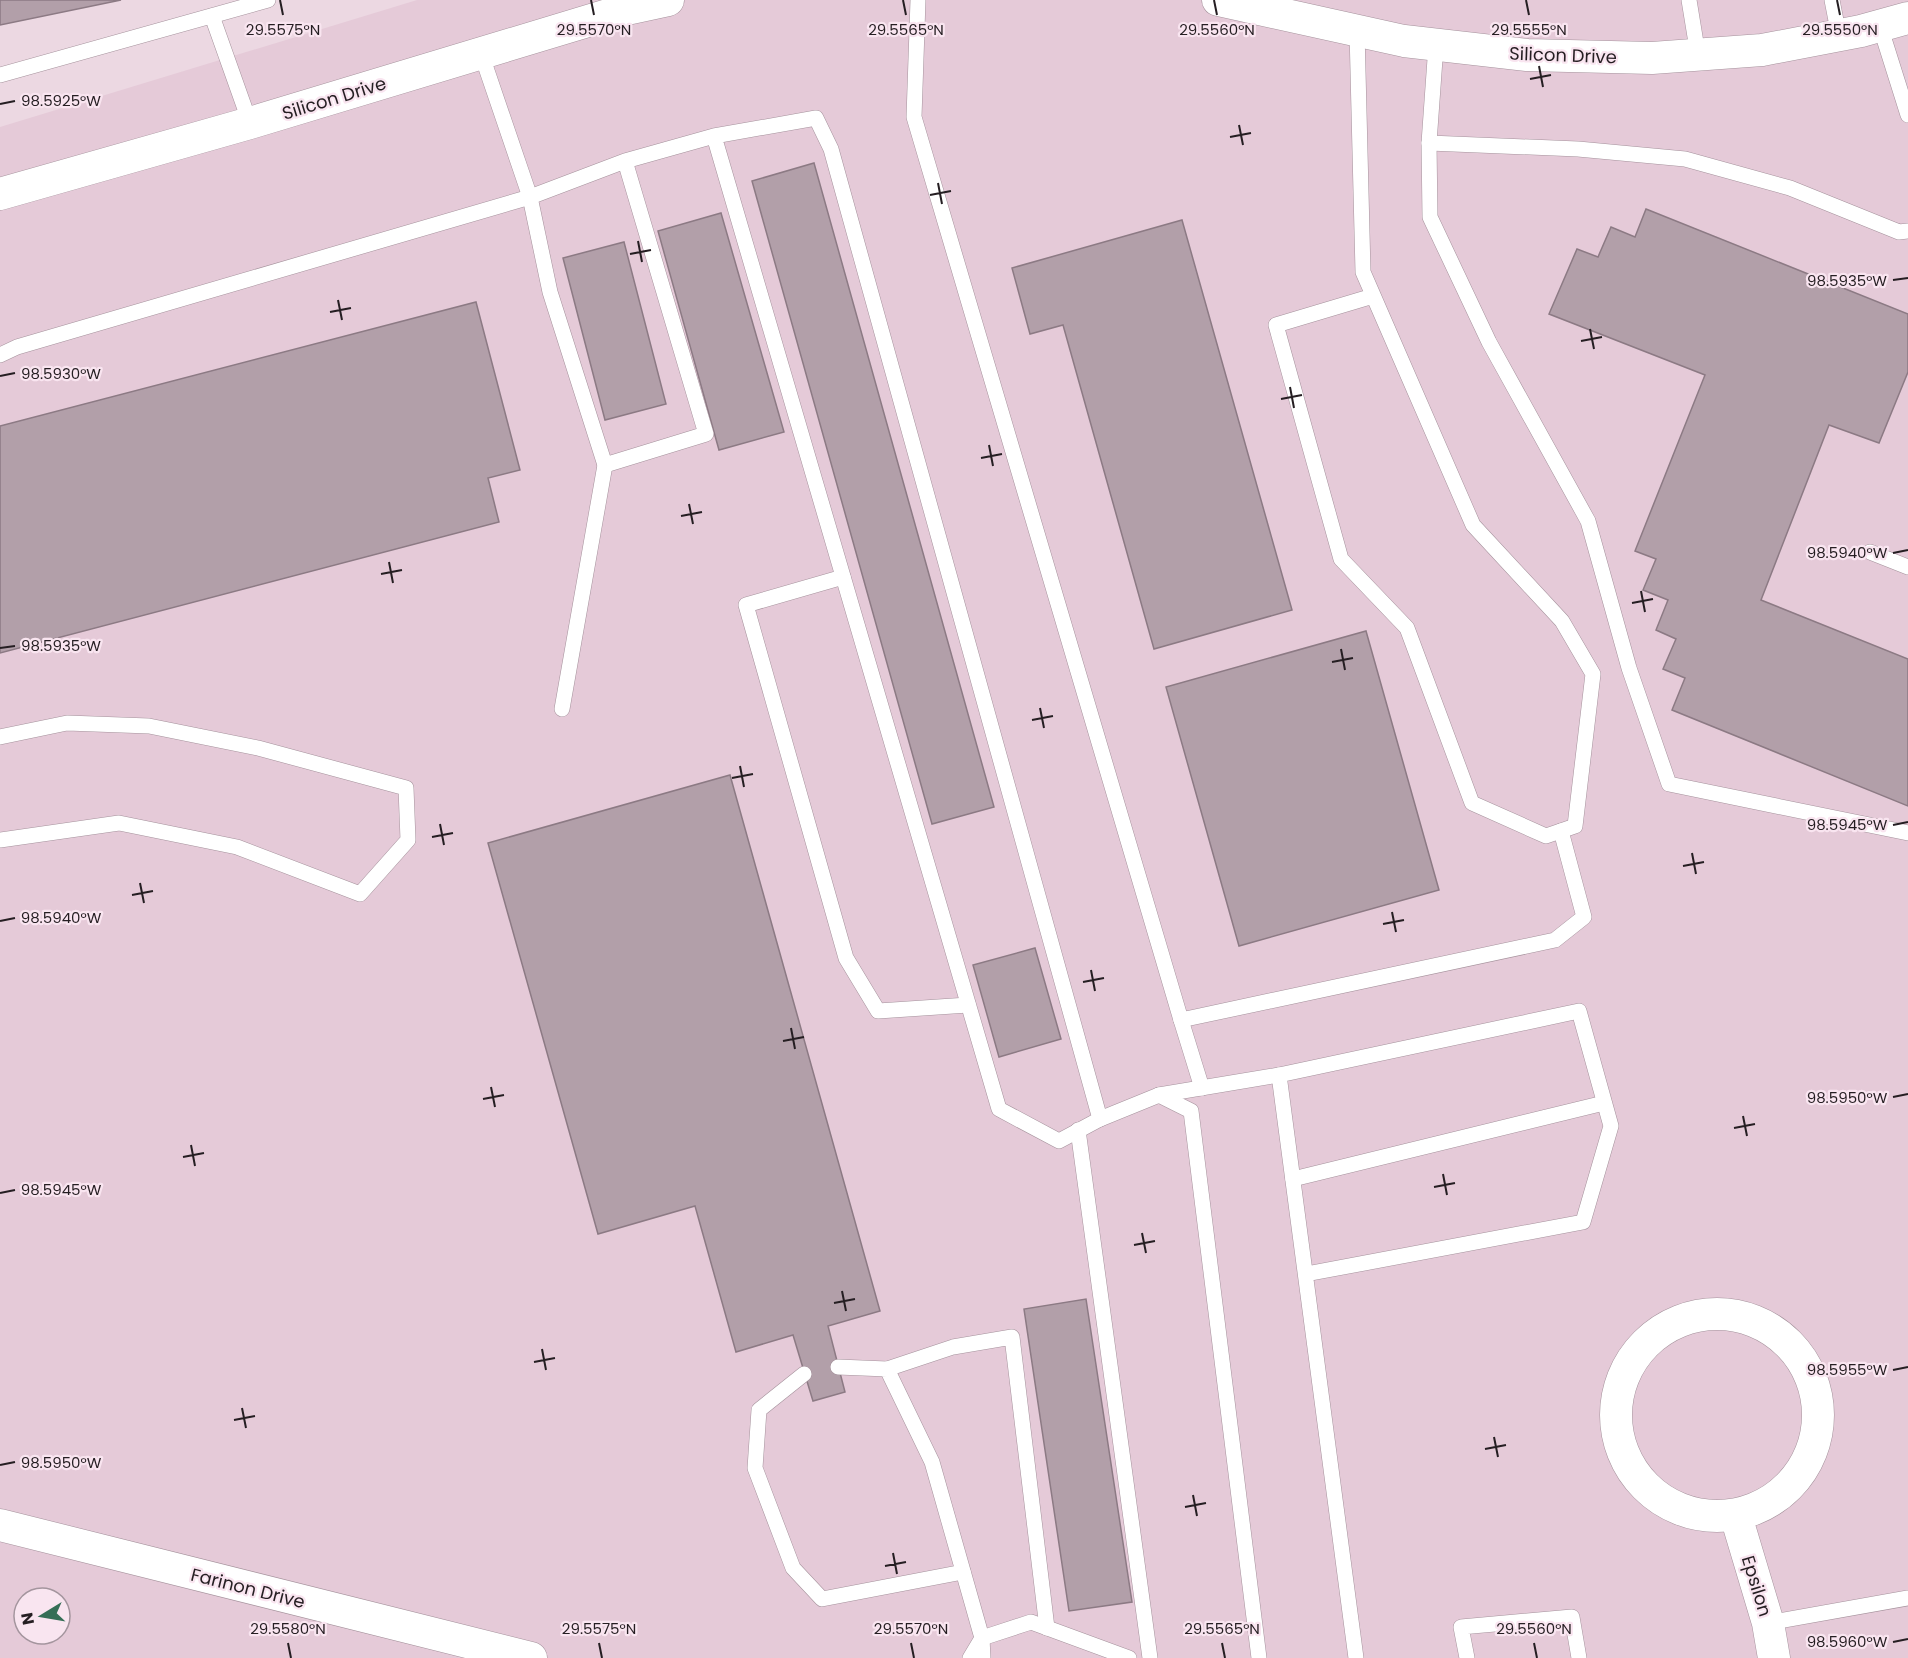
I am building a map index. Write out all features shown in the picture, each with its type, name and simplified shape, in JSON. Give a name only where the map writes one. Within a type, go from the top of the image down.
[{"type":"street","name":"Silicon Drive","points":[[0,194],[250,123],[631,8],[668,0]]},
{"type":"street","name":"Silicon Drive","points":[[1218,0],[1404,41],[1527,56],[1652,58],[1762,50],[1839,36],[1894,22]]},
{"type":"street","points":[[1699,1314],[1739,1315],[1775,1331],[1803,1360],[1817,1397],[1817,1437],[1801,1474],[1772,1501],[1736,1516],[1696,1515],[1659,1499],[1632,1470],[1617,1433],[1618,1393],[1634,1356],[1662,1329],[1699,1314]]},
{"type":"street","name":"Epsilon","points":[[1736,1516],[1768,1623],[1774,1658]]},
{"type":"street","name":"Farinon Drive","points":[[0,1525],[531,1658]]},
{"type":"lane","points":[[0,75],[268,0]]},
{"type":"lane","points":[[918,0],[914,117],[1202,1088]]},
{"type":"lane","points":[[1689,0],[1698,55]]},
{"type":"lane","points":[[1832,0],[1839,36]]},
{"type":"lane","points":[[212,16],[250,123]]},
{"type":"lane","points":[[1894,22],[1908,115]]},
{"type":"lane","points":[[1357,31],[1362,272],[1373,296],[1473,525],[1563,621],[1593,674],[1575,826],[1546,836],[1472,803],[1407,628],[1341,559],[1276,325],[1373,296]]},
{"type":"lane","points":[[1436,45],[1429,143],[1430,218],[1490,342],[1588,521],[1629,668],[1669,784],[1908,833]]},
{"type":"lane","points":[[481,53],[530,197],[550,292],[605,465],[562,708]]},
{"type":"lane","points":[[0,355],[17,347],[530,197],[625,160],[714,136],[816,118],[831,149],[1100,1119]]},
{"type":"lane","points":[[714,136],[999,1109],[1059,1141],[1100,1119],[1159,1095],[1279,1075],[1578,1011],[1611,1126],[1583,1222],[1306,1274]]},
{"type":"lane","points":[[1429,143],[1578,149],[1685,159],[1790,188],[1899,232],[1908,231]]},
{"type":"lane","points":[[605,465],[706,434],[625,160]]},
{"type":"lane","points":[[1870,552],[1908,567]]},
{"type":"lane","points":[[843,577],[746,605],[846,958],[878,1011],[968,1005]]},
{"type":"lane","points":[[0,736],[67,723],[149,726],[258,748],[406,788],[408,840],[360,894],[237,847],[118,823],[0,840]]},
{"type":"lane","points":[[1181,1020],[1555,940],[1584,917],[1561,831]]},
{"type":"lane","points":[[1279,1075],[1356,1658]]},
{"type":"lane","points":[[1159,1095],[1191,1111],[1259,1658]]},
{"type":"lane","points":[[1293,1179],[1604,1103]]},
{"type":"lane","points":[[1078,1130],[1150,1658]]},
{"type":"lane","points":[[838,1367],[887,1369],[953,1347],[1012,1337],[1047,1628]]},
{"type":"lane","points":[[887,1369],[932,1462],[982,1638],[983,1658]]},
{"type":"lane","points":[[804,1374],[759,1410],[755,1468],[793,1568],[822,1599],[963,1572]]},
{"type":"lane","points":[[1768,1623],[1908,1598]]},
{"type":"lane","points":[[1467,1658],[1461,1627],[1572,1617],[1579,1658]]},
{"type":"lane","points":[[970,1658],[982,1638],[1031,1622],[1130,1658]]},
{"type":"shaded area","points":[[417,0],[1908,0],[1908,1658],[0,1658],[0,127]]},
{"type":"building","points":[[0,0],[121,0],[0,25]]},
{"type":"building","points":[[814,163],[994,807],[932,824],[752,181]]},
{"type":"building","points":[[1646,209],[1908,314],[1908,372],[1879,443],[1829,425],[1761,600],[1908,659],[1908,806],[1672,710],[1685,678],[1663,669],[1676,639],[1656,630],[1668,600],[1643,590],[1656,559],[1635,551],[1705,375],[1549,314],[1577,249],[1598,257],[1611,227],[1635,237]]},
{"type":"building","points":[[721,213],[784,432],[719,450],[658,231]]},
{"type":"building","points":[[1182,220],[1292,610],[1154,649],[1063,325],[1030,334],[1012,268]]},
{"type":"building","points":[[624,242],[666,404],[605,420],[563,258]]},
{"type":"building","points":[[476,302],[520,470],[488,478],[499,522],[0,653],[0,426]]},
{"type":"building","points":[[1366,631],[1439,890],[1239,946],[1166,687]]},
{"type":"building","points":[[730,775],[880,1311],[828,1326],[845,1392],[813,1401],[793,1335],[736,1352],[695,1206],[598,1234],[488,843]]},
{"type":"building","points":[[1035,948],[1061,1039],[999,1057],[973,965]]},
{"type":"building","points":[[1086,1299],[1132,1602],[1069,1611],[1024,1309]]}]
